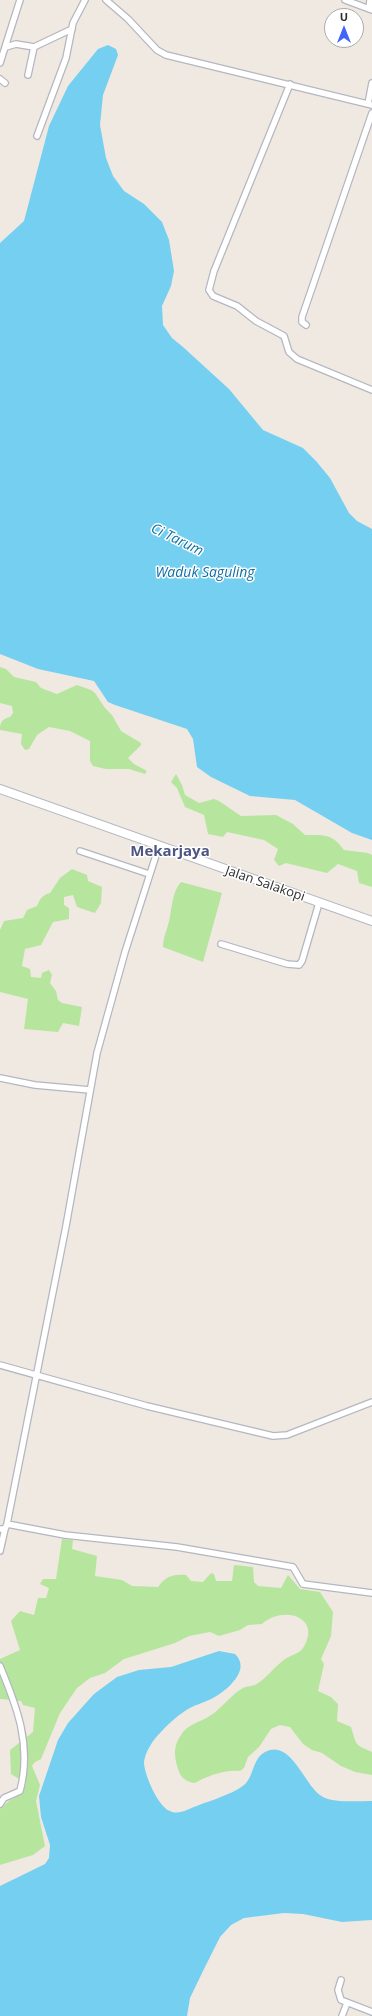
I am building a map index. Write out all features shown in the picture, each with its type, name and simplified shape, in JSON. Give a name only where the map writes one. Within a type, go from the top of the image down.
[{"type":"street","points":[[0,62],[20,0]]},
{"type":"street","points":[[37,136],[66,58],[77,13],[85,0]]},
{"type":"street","points":[[106,0],[162,53],[184,60],[370,104],[372,83]]},
{"type":"street","points":[[345,0],[371,10],[370,0]]},
{"type":"street","points":[[6,47],[16,44],[34,47],[72,29]]},
{"type":"street","points":[[28,74],[34,47]]},
{"type":"street","points":[[0,79],[5,83]]},
{"type":"street","points":[[290,84],[214,270],[209,290],[213,296],[237,306],[256,321],[284,336],[289,352],[297,359],[372,390]]},
{"type":"street","points":[[306,324],[302,322],[302,317],[372,113]]},
{"type":"street","name":"Jalan Salakopi","points":[[0,789],[372,921]]},
{"type":"street","points":[[0,1551],[66,1226],[90,1090],[103,1029],[149,874],[159,846]]},
{"type":"street","points":[[80,851],[149,874]]},
{"type":"street","points":[[220,944],[287,964],[299,965],[302,961],[319,903]]},
{"type":"street","points":[[0,1078],[35,1085],[90,1090]]},
{"type":"street","points":[[0,1365],[147,1406],[273,1436],[287,1435],[372,1402]]},
{"type":"street","points":[[4,1527],[176,1547],[293,1567],[300,1582],[306,1585],[372,1592]]},
{"type":"street","points":[[0,1666],[21,1721],[24,1767],[20,1791],[4,1798],[0,1804]]},
{"type":"street","points":[[341,1980],[338,1990],[339,1997],[347,2003],[372,2012]]},
{"type":"street","points":[[342,2016],[347,2003]]},
{"type":"green space","points":[[0,667],[6,669],[14,677],[36,682],[41,688],[57,694],[77,685],[91,690],[112,715],[121,731],[141,743],[141,745],[128,758],[134,764],[147,771],[145,774],[129,769],[106,769],[93,766],[90,761],[90,741],[70,731],[49,727],[37,735],[29,749],[25,750],[21,744],[22,734],[0,730],[2,721],[10,717],[13,713],[12,706],[0,703]]},
{"type":"green space","points":[[176,774],[185,795],[199,803],[214,799],[241,816],[276,815],[293,824],[305,835],[327,836],[336,840],[344,850],[368,853],[372,855],[372,887],[359,883],[357,871],[338,864],[327,873],[286,863],[279,866],[274,860],[278,849],[264,840],[227,832],[223,837],[208,834],[204,815],[185,807],[177,788],[171,782]]},
{"type":"green space","points":[[72,869],[87,875],[88,881],[102,887],[101,903],[95,913],[77,907],[73,895],[64,897],[64,905],[69,908],[69,919],[53,922],[41,945],[25,949],[22,966],[30,969],[31,977],[41,978],[42,973],[49,970],[52,975],[50,983],[56,991],[58,1000],[62,1003],[82,1007],[79,1026],[63,1023],[58,1032],[24,1029],[28,999],[0,992],[0,930],[4,921],[23,918],[27,910],[37,906],[39,901],[45,895],[50,893],[60,878]]},
{"type":"green space","points":[[181,882],[222,893],[203,962],[163,947],[175,892]]},
{"type":"green space","points":[[62,1539],[73,1540],[72,1549],[97,1556],[95,1576],[122,1580],[132,1586],[158,1587],[170,1576],[177,1575],[186,1575],[191,1581],[203,1582],[211,1573],[214,1574],[216,1581],[232,1581],[234,1565],[253,1567],[254,1582],[258,1586],[281,1588],[288,1575],[300,1589],[320,1592],[333,1612],[331,1636],[321,1659],[324,1664],[318,1691],[331,1697],[338,1704],[337,1721],[351,1727],[355,1741],[362,1747],[372,1752],[372,1775],[355,1772],[341,1766],[322,1753],[312,1750],[303,1744],[290,1727],[280,1725],[271,1729],[259,1747],[248,1757],[244,1768],[240,1771],[229,1771],[217,1774],[195,1783],[184,1779],[178,1769],[175,1751],[178,1739],[183,1732],[190,1726],[213,1714],[238,1691],[245,1687],[255,1685],[285,1659],[299,1652],[303,1648],[308,1637],[308,1628],[304,1621],[298,1617],[280,1615],[270,1618],[262,1624],[248,1625],[240,1630],[219,1636],[210,1632],[189,1636],[175,1643],[124,1659],[105,1673],[90,1678],[77,1688],[60,1713],[41,1759],[35,1762],[32,1766],[40,1785],[36,1801],[45,1846],[33,1855],[0,1865],[0,1809],[10,1800],[22,1794],[26,1783],[11,1774],[10,1750],[33,1732],[35,1708],[23,1705],[21,1701],[0,1699],[0,1659],[20,1650],[11,1621],[20,1611],[34,1615],[38,1598],[46,1598],[49,1588],[40,1584],[43,1579],[56,1579]]},
{"type":"water","name":"Waduk Saguling","points":[[108,45],[116,49],[118,55],[103,95],[100,125],[106,158],[113,176],[124,191],[144,204],[162,222],[169,240],[174,271],[171,286],[162,306],[163,325],[172,338],[229,389],[263,430],[303,448],[330,478],[349,513],[357,521],[372,529],[372,840],[352,833],[295,800],[250,796],[211,777],[197,767],[193,739],[187,729],[108,702],[94,681],[38,669],[0,654],[0,243],[24,221],[49,126],[68,86],[98,49]]},
{"type":"water","points":[[219,1651],[235,1654],[241,1667],[239,1673],[230,1685],[218,1695],[188,1709],[178,1716],[157,1736],[146,1754],[144,1762],[146,1774],[152,1790],[165,1808],[176,1813],[181,1812],[239,1789],[247,1782],[255,1763],[261,1755],[265,1752],[274,1750],[283,1752],[290,1757],[316,1792],[323,1797],[340,1801],[372,1801],[372,1920],[342,1922],[303,1914],[284,1913],[244,1918],[231,1925],[220,1937],[190,1998],[187,2016],[0,2016],[0,1886],[45,1864],[49,1858],[50,1845],[41,1817],[39,1796],[58,1740],[68,1723],[94,1694],[117,1677],[139,1670],[171,1667]]},
{"type":"district","name":"Mekarjaya","points":[[170,852]]},
{"type":"water label","name":"Ci Tarum","points":[[177,540]]}]
